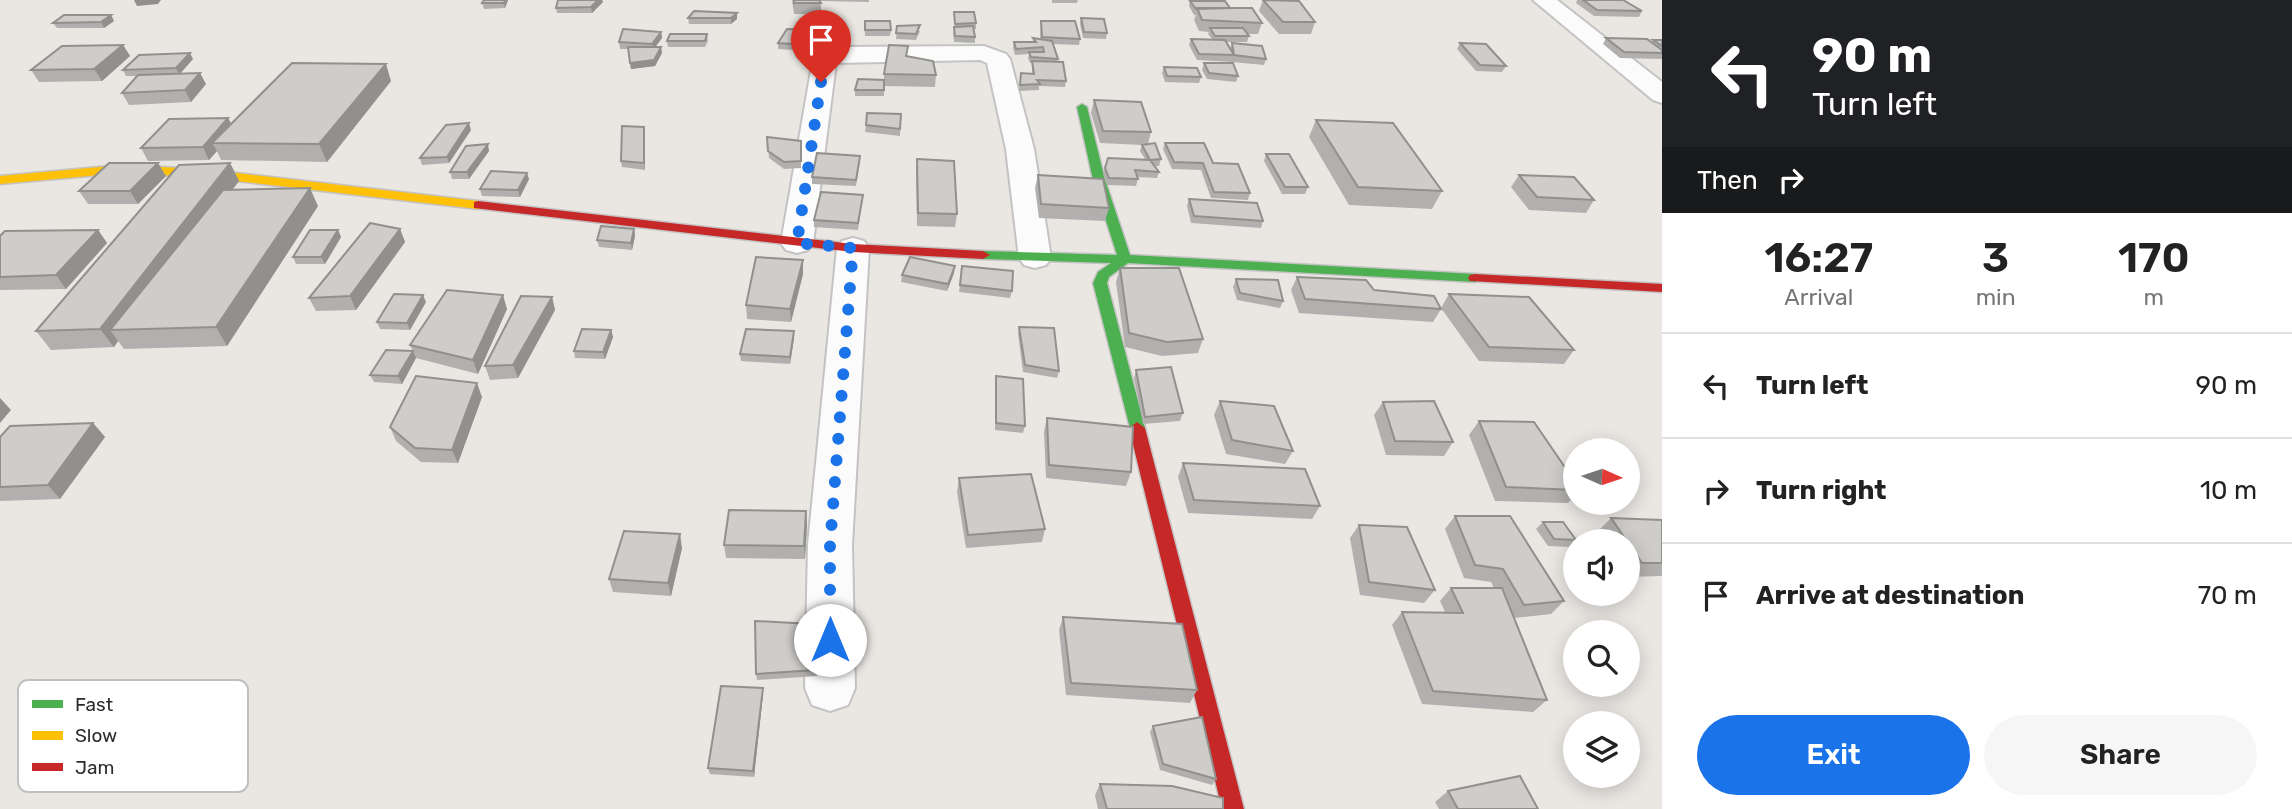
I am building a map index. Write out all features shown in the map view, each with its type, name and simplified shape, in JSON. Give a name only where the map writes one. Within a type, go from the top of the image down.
[{"type":"street","points":[[1544,0],[1662,95]]},
{"type":"street","points":[[797,243],[825,59],[828,56],[984,53],[998,59],[1020,149],[1035,258]]},
{"type":"street","points":[[1082,107],[1099,180],[1125,259]]},
{"type":"street","points":[[0,180],[122,169],[201,173],[853,248],[1035,258],[1125,259],[1662,288]]},
{"type":"street","points":[[830,688],[830,545],[853,248]]},
{"type":"street","points":[[1125,259],[1103,275],[1100,283],[1233,809]]},
{"type":"building","points":[[484,0],[505,0],[504,3],[482,3]]},
{"type":"building","points":[[558,0],[598,0],[591,7],[556,8]]},
{"type":"building","points":[[794,0],[819,0],[821,3],[794,3]]},
{"type":"building","points":[[1263,0],[1299,1],[1315,22],[1283,22]]},
{"type":"building","points":[[1583,0],[1623,0],[1642,11],[1597,10]]},
{"type":"building","points":[[1190,1],[1225,1],[1230,8],[1196,9]]},
{"type":"building","points":[[1197,8],[1252,8],[1262,23],[1202,20]]},
{"type":"building","points":[[694,11],[737,13],[731,18],[688,18]]},
{"type":"building","points":[[954,12],[974,12],[976,23],[955,24]]},
{"type":"building","points":[[64,15],[111,15],[101,22],[53,23]]},
{"type":"building","points":[[1081,18],[1104,19],[1107,33],[1084,32]]},
{"type":"building","points":[[865,21],[890,21],[891,30],[865,30]]},
{"type":"building","points":[[1041,21],[1075,21],[1080,39],[1042,37]]},
{"type":"building","points":[[920,25],[916,34],[896,33],[897,26]]},
{"type":"building","points":[[973,26],[975,37],[955,36],[954,27]]},
{"type":"building","points":[[1210,28],[1243,28],[1249,36],[1215,36]]},
{"type":"building","points":[[623,29],[661,32],[652,44],[619,42]]},
{"type":"building","points":[[787,29],[808,30],[808,45],[778,43]]},
{"type":"building","points":[[670,34],[707,34],[705,41],[667,41]]},
{"type":"building","points":[[1033,38],[1052,41],[1058,59],[1031,57],[1029,52],[1044,52],[1043,47],[1016,49],[1014,42],[1036,42]]},
{"type":"building","points":[[1606,38],[1647,39],[1662,50],[1662,53],[1624,52]]},
{"type":"building","points":[[1191,39],[1225,40],[1234,55],[1199,54]]},
{"type":"building","points":[[1232,43],[1262,46],[1266,59],[1234,55]]},
{"type":"building","points":[[1460,43],[1486,44],[1506,66],[1480,65]]},
{"type":"building","points":[[123,45],[94,69],[31,70],[62,46]]},
{"type":"building","points":[[889,45],[908,46],[906,56],[933,61],[936,75],[884,74]]},
{"type":"building","points":[[628,47],[661,47],[654,60],[630,63]]},
{"type":"building","points":[[190,53],[176,68],[123,70],[139,55]]},
{"type":"building","points":[[1032,61],[1063,62],[1066,81],[1037,80],[1040,84],[1020,85],[1021,73],[1034,74]]},
{"type":"building","points":[[292,63],[386,64],[319,144],[212,143]]},
{"type":"building","points":[[1204,63],[1233,63],[1238,76],[1209,73]]},
{"type":"building","points":[[1164,67],[1197,68],[1201,77],[1167,76]]},
{"type":"building","points":[[200,73],[185,90],[122,93],[138,75]]},
{"type":"building","points":[[858,79],[884,80],[884,90],[855,90]]},
{"type":"building","points":[[1094,100],[1141,102],[1151,132],[1103,131]]},
{"type":"building","points":[[867,113],[901,114],[900,129],[866,125]]},
{"type":"building","points":[[228,118],[203,147],[141,148],[169,119]]},
{"type":"building","points":[[1316,120],[1393,123],[1442,191],[1358,187]]},
{"type":"building","points":[[469,123],[447,157],[420,158],[446,125]]},
{"type":"building","points":[[622,126],[644,127],[644,163],[621,161]]},
{"type":"building","points":[[767,137],[801,141],[801,161],[784,162],[768,151]]},
{"type":"building","points":[[1155,143],[1161,159],[1150,160],[1142,145]]},
{"type":"building","points":[[1165,143],[1204,143],[1213,163],[1238,164],[1250,193],[1214,192],[1203,163],[1174,162]]},
{"type":"building","points":[[488,144],[467,172],[450,172],[466,146]]},
{"type":"building","points":[[817,153],[860,156],[856,180],[812,177]]},
{"type":"building","points":[[1266,154],[1289,154],[1308,187],[1285,187]]},
{"type":"building","points":[[1108,158],[1150,160],[1159,172],[1135,170],[1138,179],[1109,178],[1105,168]]},
{"type":"building","points":[[917,159],[954,161],[957,214],[918,213]]},
{"type":"building","points":[[109,163],[158,163],[130,191],[79,191]]},
{"type":"building","points":[[230,163],[100,329],[36,331],[179,165]]},
{"type":"building","points":[[491,171],[527,173],[518,190],[480,189]]},
{"type":"building","points":[[1038,175],[1103,179],[1109,208],[1041,204]]},
{"type":"building","points":[[1519,175],[1574,177],[1594,200],[1537,197]]},
{"type":"building","points":[[310,188],[216,327],[110,330],[223,190]]},
{"type":"building","points":[[821,192],[863,195],[858,223],[814,220]]},
{"type":"building","points":[[1189,199],[1257,203],[1263,221],[1194,216]]},
{"type":"building","points":[[370,223],[400,229],[350,296],[309,298]]},
{"type":"building","points":[[601,226],[634,229],[631,243],[597,240]]},
{"type":"building","points":[[98,230],[56,275],[0,277],[0,236],[5,231]]},
{"type":"building","points":[[310,230],[338,230],[321,257],[293,257]]},
{"type":"building","points":[[756,257],[803,260],[790,309],[746,305]]},
{"type":"building","points":[[910,257],[955,266],[948,284],[902,275]]},
{"type":"building","points":[[962,266],[1013,271],[1012,291],[960,285]]},
{"type":"building","points":[[1120,268],[1179,268],[1203,339],[1167,342],[1129,333]]},
{"type":"building","points":[[1297,277],[1366,280],[1374,290],[1434,296],[1441,309],[1305,299]]},
{"type":"building","points":[[1236,279],[1278,280],[1283,301],[1240,293]]},
{"type":"building","points":[[447,290],[503,295],[473,360],[410,345]]},
{"type":"building","points":[[394,294],[423,295],[407,323],[377,322]]},
{"type":"building","points":[[1449,294],[1529,297],[1574,350],[1489,347]]},
{"type":"building","points":[[521,296],[552,297],[513,365],[485,366]]},
{"type":"building","points":[[1019,327],[1054,328],[1059,371],[1025,365]]},
{"type":"building","points":[[582,329],[611,330],[603,352],[574,351]]},
{"type":"building","points":[[746,329],[794,331],[790,357],[740,354]]},
{"type":"building","points":[[386,350],[413,351],[398,376],[370,375]]},
{"type":"building","points":[[1171,367],[1183,413],[1145,417],[1136,370]]},
{"type":"building","points":[[416,376],[477,383],[452,450],[415,448],[390,427]]},
{"type":"building","points":[[996,376],[1023,379],[1025,426],[996,423]]},
{"type":"building","points":[[1220,401],[1274,406],[1293,451],[1232,440]]},
{"type":"building","points":[[1434,401],[1453,442],[1395,441],[1383,402]]},
{"type":"building","points":[[1047,418],[1133,427],[1131,472],[1049,465]]},
{"type":"building","points":[[1479,421],[1534,422],[1563,464],[1563,489],[1506,487]]},
{"type":"building","points":[[93,423],[48,485],[0,487],[0,437],[10,426]]},
{"type":"building","points":[[1183,463],[1305,469],[1320,506],[1194,500]]},
{"type":"building","points":[[1031,474],[1045,529],[968,535],[959,478]]},
{"type":"building","points":[[729,510],[806,511],[804,546],[724,545]]},
{"type":"building","points":[[1455,516],[1510,516],[1563,601],[1524,605],[1503,569],[1475,565]]},
{"type":"building","points":[[1611,518],[1662,520],[1662,563],[1642,563],[1640,560],[1640,529],[1619,529]]},
{"type":"building","points":[[1543,522],[1563,522],[1568,529],[1563,529],[1563,539],[1554,539]]},
{"type":"building","points":[[1359,525],[1407,527],[1435,590],[1369,582]]},
{"type":"building","points":[[624,531],[680,534],[668,583],[609,579]]},
{"type":"building","points":[[1451,588],[1502,588],[1547,700],[1433,691],[1402,612],[1463,613]]},
{"type":"building","points":[[1063,617],[1182,624],[1197,690],[1071,683]]},
{"type":"building","points":[[755,621],[812,624],[816,670],[756,674]]},
{"type":"building","points":[[721,686],[763,688],[753,771],[708,768]]},
{"type":"building","points":[[1202,717],[1216,779],[1163,764],[1153,726]]},
{"type":"building","points":[[1520,776],[1538,809],[1458,809],[1448,791]]},
{"type":"building","points":[[1100,784],[1172,786],[1223,798],[1223,809],[1107,809]]},
{"type":"traffic: fast","points":[[1082,107],[1099,180],[1125,259],[1103,275],[1100,283],[1137,428]]},
{"type":"traffic: fast","points":[[983,255],[1125,259],[1475,278]]},
{"type":"traffic: slow","points":[[0,180],[122,169],[201,173],[478,205]]},
{"type":"traffic: jam","points":[[478,205],[853,248],[983,255]]},
{"type":"traffic: jam","points":[[1475,278],[1662,288]]},
{"type":"traffic: jam","points":[[1137,428],[1233,809]]},
{"type":"route","points":[[821,82],[797,243],[853,248],[830,545],[830,640]]}]
